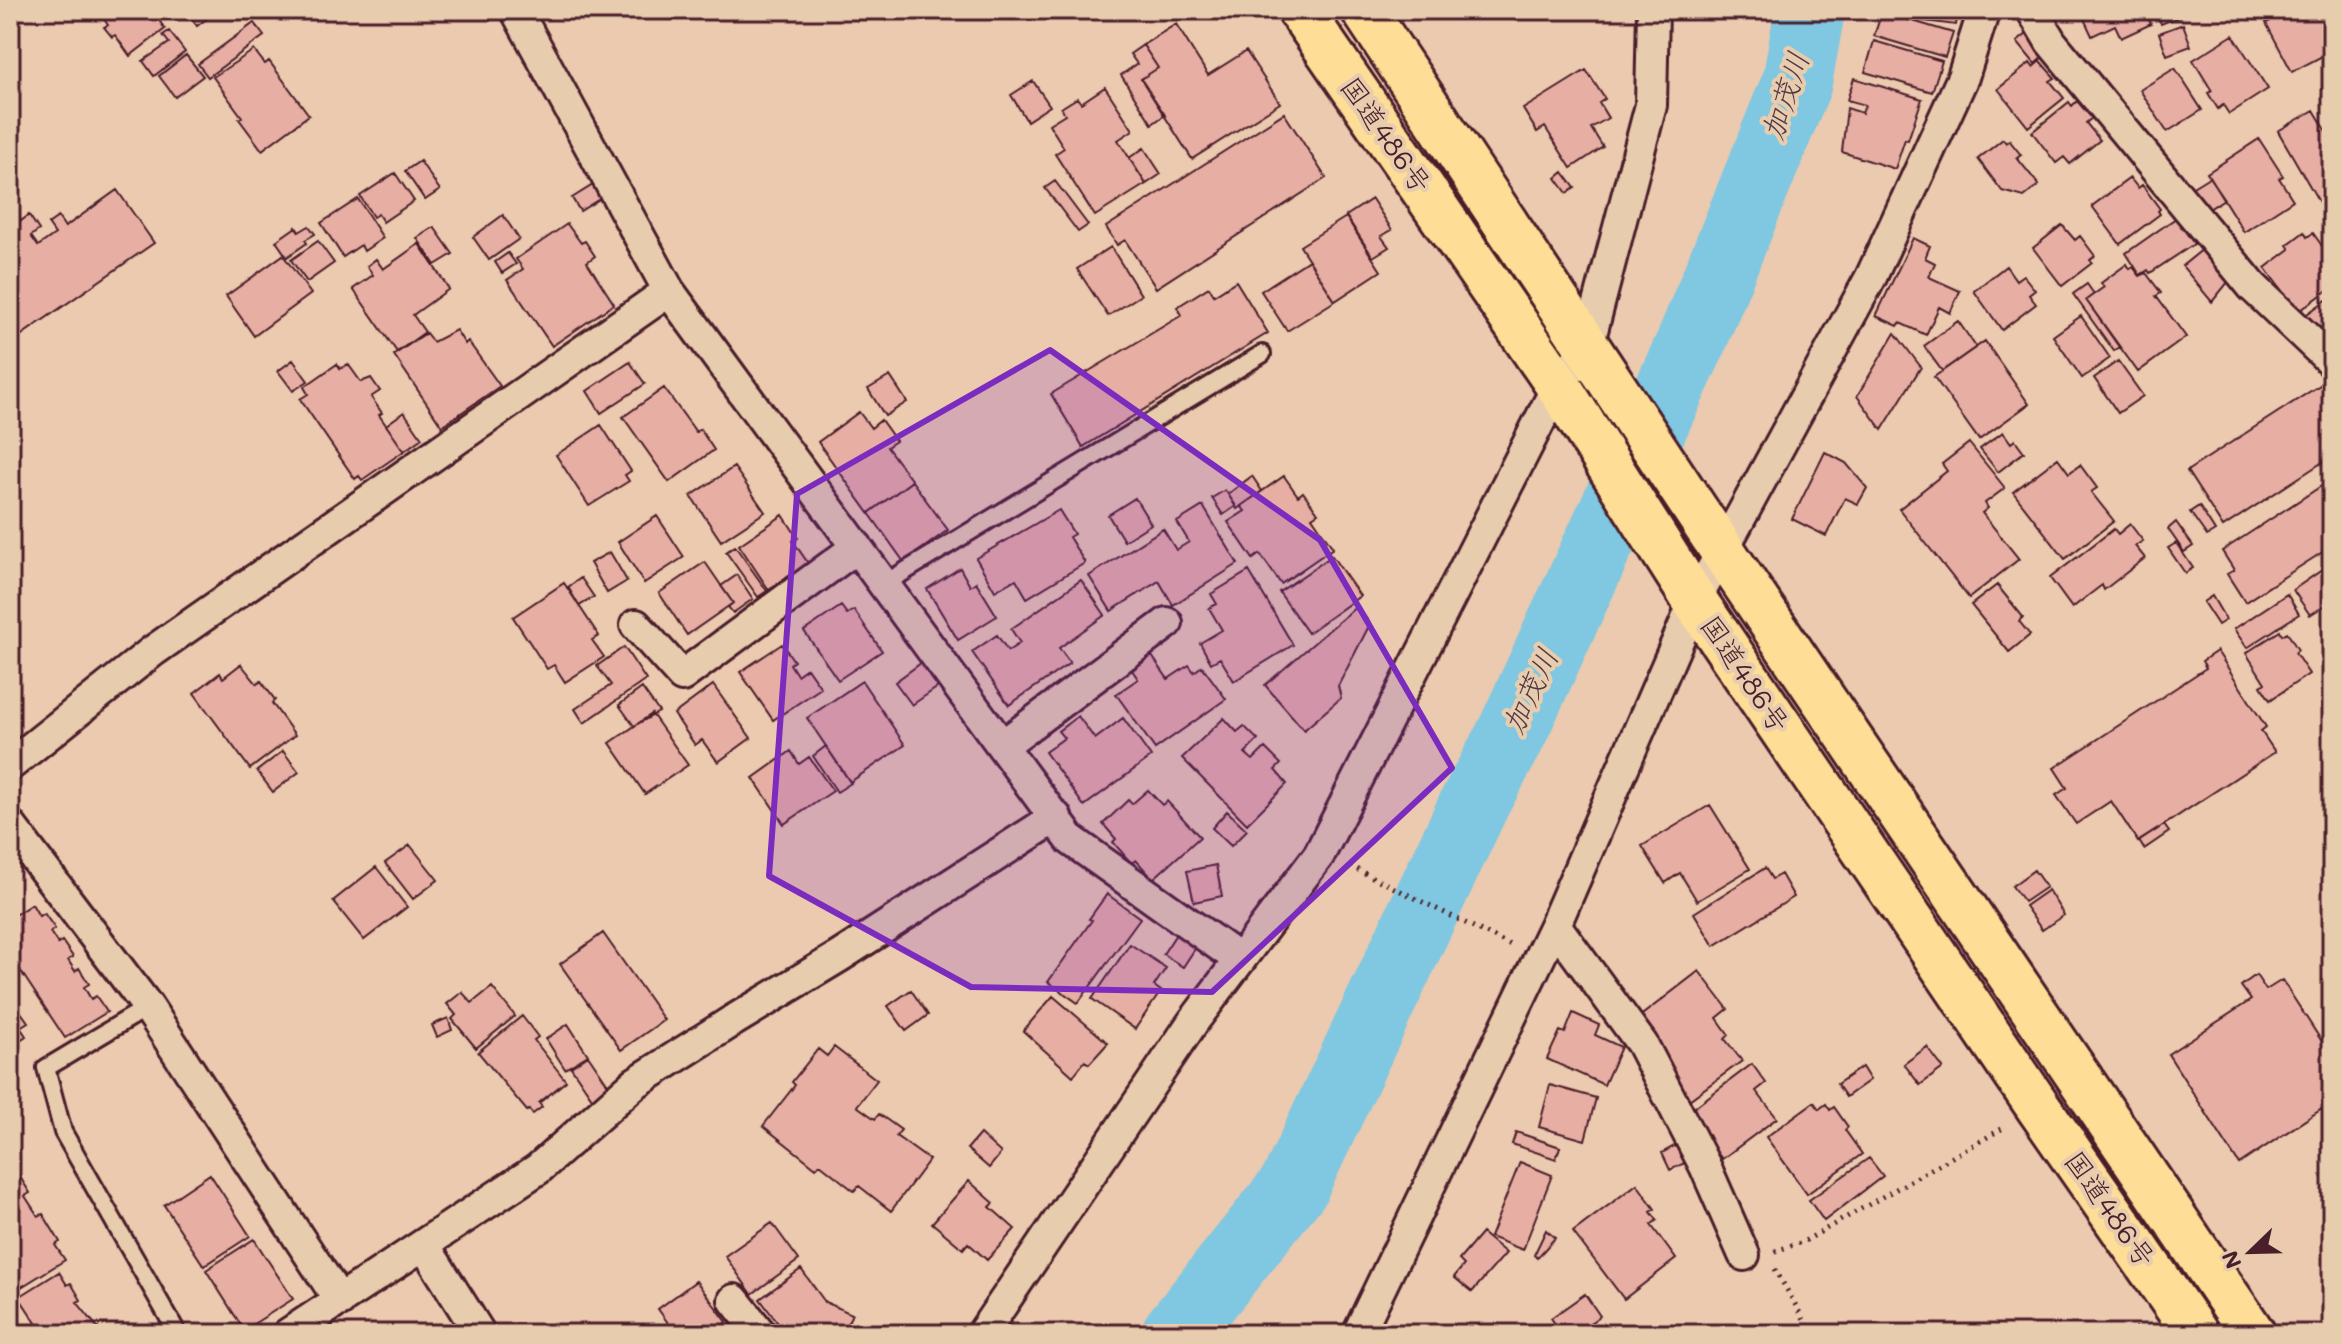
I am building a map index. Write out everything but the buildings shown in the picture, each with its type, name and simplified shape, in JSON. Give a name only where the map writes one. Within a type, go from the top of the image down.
[{"type":"highway","name":"国道486号","points":[[1300,10],[1558,385],[1695,601],[2196,1334]]},
{"type":"highway","name":"国道486号","points":[[1364,10],[1722,550],[2253,1334]]},
{"type":"street","points":[[516,10],[669,291],[1071,840],[1240,960]]},
{"type":"street","points":[[982,1334],[1193,1022],[1319,855],[1558,385],[1588,346],[1651,105],[1653,10]]},
{"type":"street","points":[[1358,1334],[1555,925],[1695,601],[1871,277],[1963,77],[1984,10]]},
{"type":"street","points":[[2032,10],[2051,42],[2243,275],[2332,362]]},
{"type":"street","points":[[10,765],[153,651],[669,291]]},
{"type":"street","points":[[636,625],[682,676],[857,547]]},
{"type":"street","points":[[1003,745],[1167,623]]},
{"type":"street","points":[[288,1334],[538,1169],[635,1083],[1056,817]]},
{"type":"street","points":[[10,825],[148,1007],[340,1301]]},
{"type":"street","points":[[1555,925],[1642,1044],[1755,1254]]},
{"type":"street","points":[[424,1245],[480,1334]]},
{"type":"street","points":[[734,1300],[761,1334]]},
{"type":"lane","points":[[884,584],[1262,354]]},
{"type":"lane","points":[[148,1007],[46,1068],[63,1132],[178,1334]]},
{"type":"path","points":[[1344,863],[1505,943]]},
{"type":"path","points":[[1812,1334],[1755,1254],[1803,1242],[2039,1108]]},
{"type":"highlighted area","points":[[1050,350],[1320,540],[1452,768],[1212,992],[971,987],[769,876],[797,494]]},
{"type":"waterway","name":"加茂川","points":[[1176,1334],[1294,1186],[1476,800],[1509,739],[1690,345],[1797,82],[1810,10]]}]
